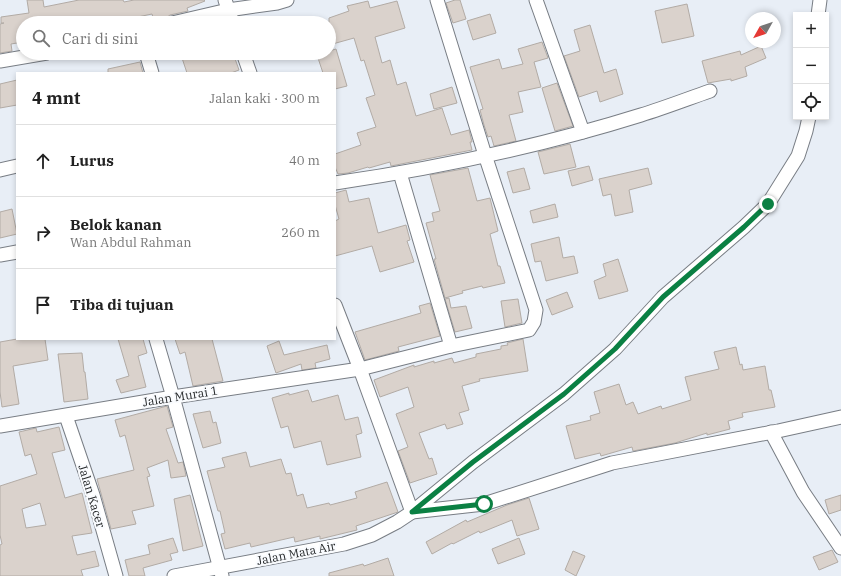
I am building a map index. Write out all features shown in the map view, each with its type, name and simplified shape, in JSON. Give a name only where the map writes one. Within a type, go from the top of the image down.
[{"type":"street","points":[[193,16],[227,5],[277,3],[287,0]]},
{"type":"street","name":"Jalan Murai 1","points":[[0,426],[173,397],[360,369],[451,346],[529,330],[534,322],[536,310],[485,155],[437,0]]},
{"type":"street","points":[[536,0],[583,132]]},
{"type":"street","points":[[818,12],[820,0]]},
{"type":"street","points":[[227,5],[231,16]]},
{"type":"street","points":[[0,61],[16,58]]},
{"type":"street","points":[[148,60],[152,72]]},
{"type":"street","points":[[245,60],[250,72]]},
{"type":"street","points":[[336,183],[400,173],[583,132],[642,115],[710,91]]},
{"type":"street","name":"Jalan Mata Air","points":[[174,576],[221,572],[344,544],[372,535],[412,512],[473,462],[564,394],[615,349],[663,297],[744,227],[768,204],[798,156],[808,120]]},
{"type":"street","points":[[0,170],[16,166]]},
{"type":"street","points":[[400,173],[451,346]]},
{"type":"street","points":[[0,255],[16,252]]},
{"type":"street","points":[[336,308],[412,512],[484,504],[612,463],[841,417]]},
{"type":"street","points":[[156,340],[221,572]]},
{"type":"street","name":"Jalan Kacer","points":[[66,416],[93,495],[116,576]]},
{"type":"street","points":[[771,432],[803,492],[841,548]]},
{"type":"building","points":[[27,0],[43,0],[44,7],[79,0],[123,0],[124,2],[134,0],[205,1],[187,8],[188,11],[169,16],[153,16],[152,14],[142,16],[16,16],[16,43],[11,44],[12,51],[0,53],[0,24],[4,23],[1,23],[1,17],[29,13]]},
{"type":"building","points":[[460,0],[466,19],[453,23],[446,3]]},
{"type":"building","points":[[368,1],[370,8],[397,1],[405,28],[375,37],[382,63],[390,60],[397,85],[406,82],[416,116],[442,108],[451,135],[469,130],[472,150],[391,166],[390,162],[348,173],[338,174],[336,169],[336,154],[361,145],[357,133],[376,127],[366,98],[375,95],[364,60],[361,61],[354,38],[336,43],[336,16],[335,16],[349,11],[347,6]]},
{"type":"building","points":[[687,4],[694,36],[662,43],[655,11]]},
{"type":"building","points":[[490,14],[496,33],[473,40],[467,21]]},
{"type":"building","points":[[590,25],[604,73],[616,69],[623,94],[600,102],[597,91],[579,97],[564,56],[580,51],[574,30]]},
{"type":"building","points":[[542,42],[548,58],[534,62],[541,87],[518,92],[523,112],[509,115],[516,141],[494,146],[491,136],[488,137],[484,125],[480,110],[483,109],[470,67],[499,59],[502,69],[523,64],[518,49]]},
{"type":"building","points":[[757,48],[762,48],[766,58],[745,67],[747,76],[731,81],[731,79],[708,83],[702,61],[740,51],[741,55]]},
{"type":"building","points":[[336,49],[347,86],[336,89],[336,72],[323,72],[319,60],[336,60]]},
{"type":"building","points":[[183,60],[235,60],[239,70],[234,72],[187,72]]},
{"type":"building","points":[[140,62],[143,72],[108,72],[108,69]]},
{"type":"building","points":[[16,80],[16,105],[0,108],[0,84]]},
{"type":"building","points":[[557,83],[573,126],[555,131],[542,88]]},
{"type":"building","points":[[452,87],[457,103],[434,109],[430,94]]},
{"type":"building","points":[[570,144],[576,167],[544,174],[538,152]]},
{"type":"building","points":[[589,166],[593,180],[572,186],[568,171]]},
{"type":"building","points":[[468,168],[477,201],[490,198],[498,231],[490,234],[498,266],[500,266],[505,283],[483,288],[482,286],[462,291],[463,293],[445,298],[426,223],[434,221],[432,213],[440,211],[430,175]]},
{"type":"building","points":[[524,168],[530,189],[513,193],[507,172]]},
{"type":"building","points":[[648,168],[652,184],[629,190],[633,212],[615,216],[611,194],[603,196],[599,179]]},
{"type":"building","points":[[346,190],[349,202],[369,198],[378,233],[406,225],[410,240],[407,241],[414,262],[380,272],[372,246],[336,256],[336,220],[339,219],[336,208],[336,193]]},
{"type":"building","points":[[555,204],[558,217],[533,223],[530,211]]},
{"type":"building","points":[[12,209],[16,234],[0,238],[0,212]]},
{"type":"building","points":[[559,237],[563,258],[574,256],[578,273],[546,281],[541,261],[535,262],[531,244]]},
{"type":"building","points":[[618,259],[628,291],[599,299],[594,281],[606,276],[603,264]]},
{"type":"building","points":[[567,292],[573,307],[552,315],[546,300]]},
{"type":"building","points":[[449,298],[451,308],[466,306],[472,328],[455,332],[445,299]]},
{"type":"building","points":[[518,299],[522,323],[505,327],[501,301]]},
{"type":"building","points":[[430,303],[440,336],[398,347],[399,351],[365,360],[355,332],[421,313],[419,306]]},
{"type":"building","points":[[16,339],[45,340],[48,360],[13,366],[19,404],[2,407],[0,392],[0,342]]},
{"type":"building","points":[[523,339],[528,371],[479,379],[480,381],[462,386],[469,410],[459,413],[463,424],[447,429],[445,424],[419,433],[429,459],[432,458],[437,474],[410,483],[398,451],[408,447],[396,414],[414,407],[408,387],[380,397],[374,380],[414,365],[414,367],[434,361],[434,363],[452,358],[454,363],[476,357],[476,354],[501,349],[501,346],[508,345],[507,343]]},
{"type":"building","points":[[118,340],[143,340],[147,353],[138,356],[146,387],[121,393],[116,380],[129,376]]},
{"type":"building","points":[[175,340],[212,340],[223,381],[193,386],[185,352],[180,354]]},
{"type":"building","points":[[279,341],[284,355],[327,345],[330,359],[315,363],[316,368],[302,370],[301,364],[276,373],[267,346]]},
{"type":"building","points":[[736,347],[740,365],[742,364],[743,370],[765,366],[769,390],[771,390],[775,407],[742,413],[743,417],[728,421],[730,429],[707,435],[707,433],[675,443],[633,451],[632,447],[601,456],[600,453],[575,459],[566,426],[591,420],[590,416],[600,413],[594,392],[619,384],[626,405],[633,402],[638,414],[661,406],[662,409],[691,400],[685,377],[719,369],[714,352]]},
{"type":"building","points":[[82,353],[88,399],[64,402],[58,354]]},
{"type":"building","points":[[308,390],[312,402],[338,395],[345,420],[358,417],[362,433],[356,435],[361,457],[327,465],[321,441],[294,448],[288,426],[281,428],[272,398]]},
{"type":"building","points":[[167,406],[173,427],[166,429],[178,463],[183,462],[186,476],[171,478],[168,460],[147,468],[150,476],[147,477],[154,506],[132,511],[136,524],[111,529],[97,479],[134,470],[125,435],[120,437],[115,420]]},
{"type":"building","points":[[210,411],[213,423],[216,422],[221,443],[203,448],[193,414]]},
{"type":"building","points":[[59,427],[65,450],[52,453],[65,498],[82,493],[92,533],[72,536],[77,555],[95,551],[99,566],[81,570],[83,576],[0,576],[0,545],[2,544],[0,535],[0,486],[37,474],[31,454],[25,456],[19,432],[36,428],[37,432]],"holes":[[[40,503],[46,525],[26,528],[22,509]]]},
{"type":"building","points":[[246,452],[250,467],[281,459],[286,474],[291,473],[297,496],[303,494],[307,508],[329,503],[330,505],[357,498],[355,492],[387,482],[398,512],[356,526],[357,530],[320,539],[320,536],[295,542],[294,537],[251,547],[250,543],[225,549],[221,534],[225,533],[220,511],[218,511],[207,471],[225,467],[222,458]]},
{"type":"building","points":[[190,495],[203,546],[183,551],[174,499]]},
{"type":"building","points":[[841,495],[841,510],[829,514],[825,500]]},
{"type":"building","points":[[529,498],[539,529],[517,536],[512,520],[480,533],[479,531],[432,554],[426,542],[466,520],[467,522],[507,505]]},
{"type":"building","points":[[173,538],[178,552],[170,554],[172,560],[143,568],[145,576],[129,576],[125,560],[150,554],[148,545]]},
{"type":"building","points":[[519,538],[525,554],[498,564],[492,549]]},
{"type":"building","points":[[832,550],[838,562],[819,570],[813,557]]},
{"type":"building","points":[[573,551],[585,556],[576,576],[565,570]]},
{"type":"building","points":[[388,558],[394,576],[329,576],[329,573],[363,564],[364,566]]},
{"type":"route","points":[[484,504],[412,512],[473,462],[564,394],[615,349],[663,297],[744,227],[768,204]]}]
